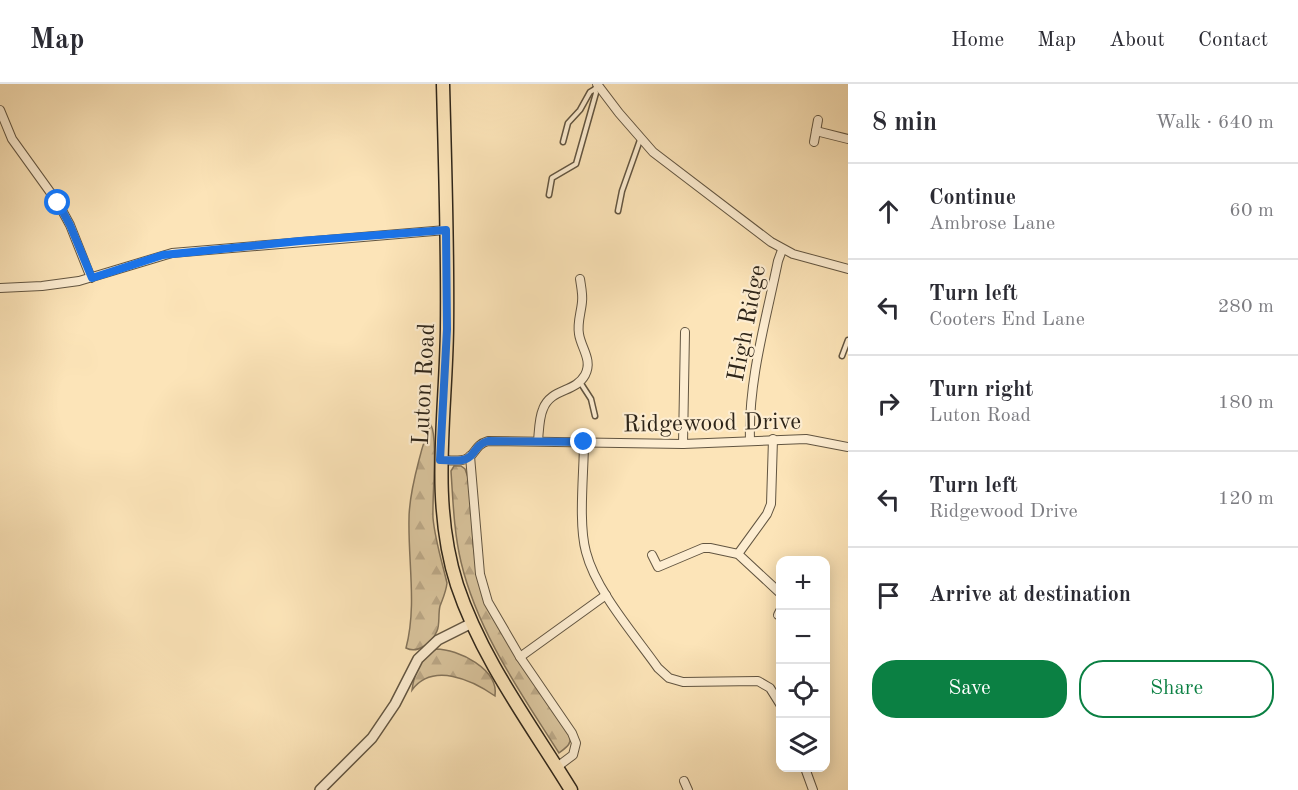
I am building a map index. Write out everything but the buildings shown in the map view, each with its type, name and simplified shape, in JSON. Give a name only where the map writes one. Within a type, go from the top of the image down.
[{"type":"main road","name":"Luton Road","points":[[443,84],[447,329],[440,460],[441,501],[448,548],[472,623],[493,667],[571,790]]},
{"type":"street","points":[[597,86],[640,139],[677,171],[782,250],[848,269]]},
{"type":"street","points":[[0,110],[12,139],[58,203],[70,225],[92,278]]},
{"type":"street","points":[[814,142],[818,120]]},
{"type":"street","points":[[816,131],[848,139]]},
{"type":"street","points":[[0,288],[51,285],[92,278],[163,255],[300,241],[446,230]]},
{"type":"street","name":"High Ridge","points":[[750,441],[749,419],[752,390],[782,250]]},
{"type":"street","points":[[538,441],[542,411],[548,399],[580,382],[588,364],[578,331],[583,301],[580,279]]},
{"type":"street","points":[[683,444],[685,332]]},
{"type":"street","points":[[738,554],[767,514],[771,504],[773,439]]},
{"type":"street","name":"Ridgewood Drive","points":[[440,460],[463,460],[470,456],[478,445],[488,441],[683,444],[806,439],[848,447]]},
{"type":"street","points":[[584,442],[583,534],[591,566],[606,595],[658,668],[669,678],[683,681],[758,681],[770,688],[776,696]]},
{"type":"street","points":[[470,456],[480,574],[488,602],[520,657],[572,733],[576,743],[573,755],[557,766]]},
{"type":"street","points":[[652,555],[658,567],[703,548],[738,554],[776,588]]},
{"type":"street","points":[[520,657],[606,595]]},
{"type":"street","points":[[320,790],[372,738],[395,704],[418,659],[438,640],[472,623]]},
{"type":"street","points":[[806,772],[813,790]]},
{"type":"street","points":[[684,781],[688,790]]},
{"type":"lane","points":[[563,142],[568,123],[580,110],[590,92],[597,86]]},
{"type":"lane","points":[[549,195],[552,178],[576,164],[597,86]]},
{"type":"lane","points":[[618,211],[622,191],[640,139]]},
{"type":"lane","points":[[842,356],[848,340]]},
{"type":"lane","points":[[580,382],[591,399],[595,416]]},
{"type":"green space","points":[[431,425],[434,455],[433,518],[447,583],[440,606],[437,631],[428,643],[415,650],[406,648],[412,600],[410,504],[421,451]]},
{"type":"green space","points":[[454,466],[461,466],[465,469],[471,486],[473,544],[478,577],[489,608],[570,734],[568,745],[559,753],[502,662],[478,613],[461,562],[455,528],[451,471]]},
{"type":"green space","points":[[436,649],[465,657],[484,669],[495,686],[495,696],[475,684],[453,676],[441,675],[421,682],[412,690],[419,666],[430,652]]},
{"type":"route","points":[[58,203],[70,225],[92,278],[163,255],[300,241],[446,230],[447,329],[440,460],[467,459],[478,445],[488,441],[584,442]]}]
